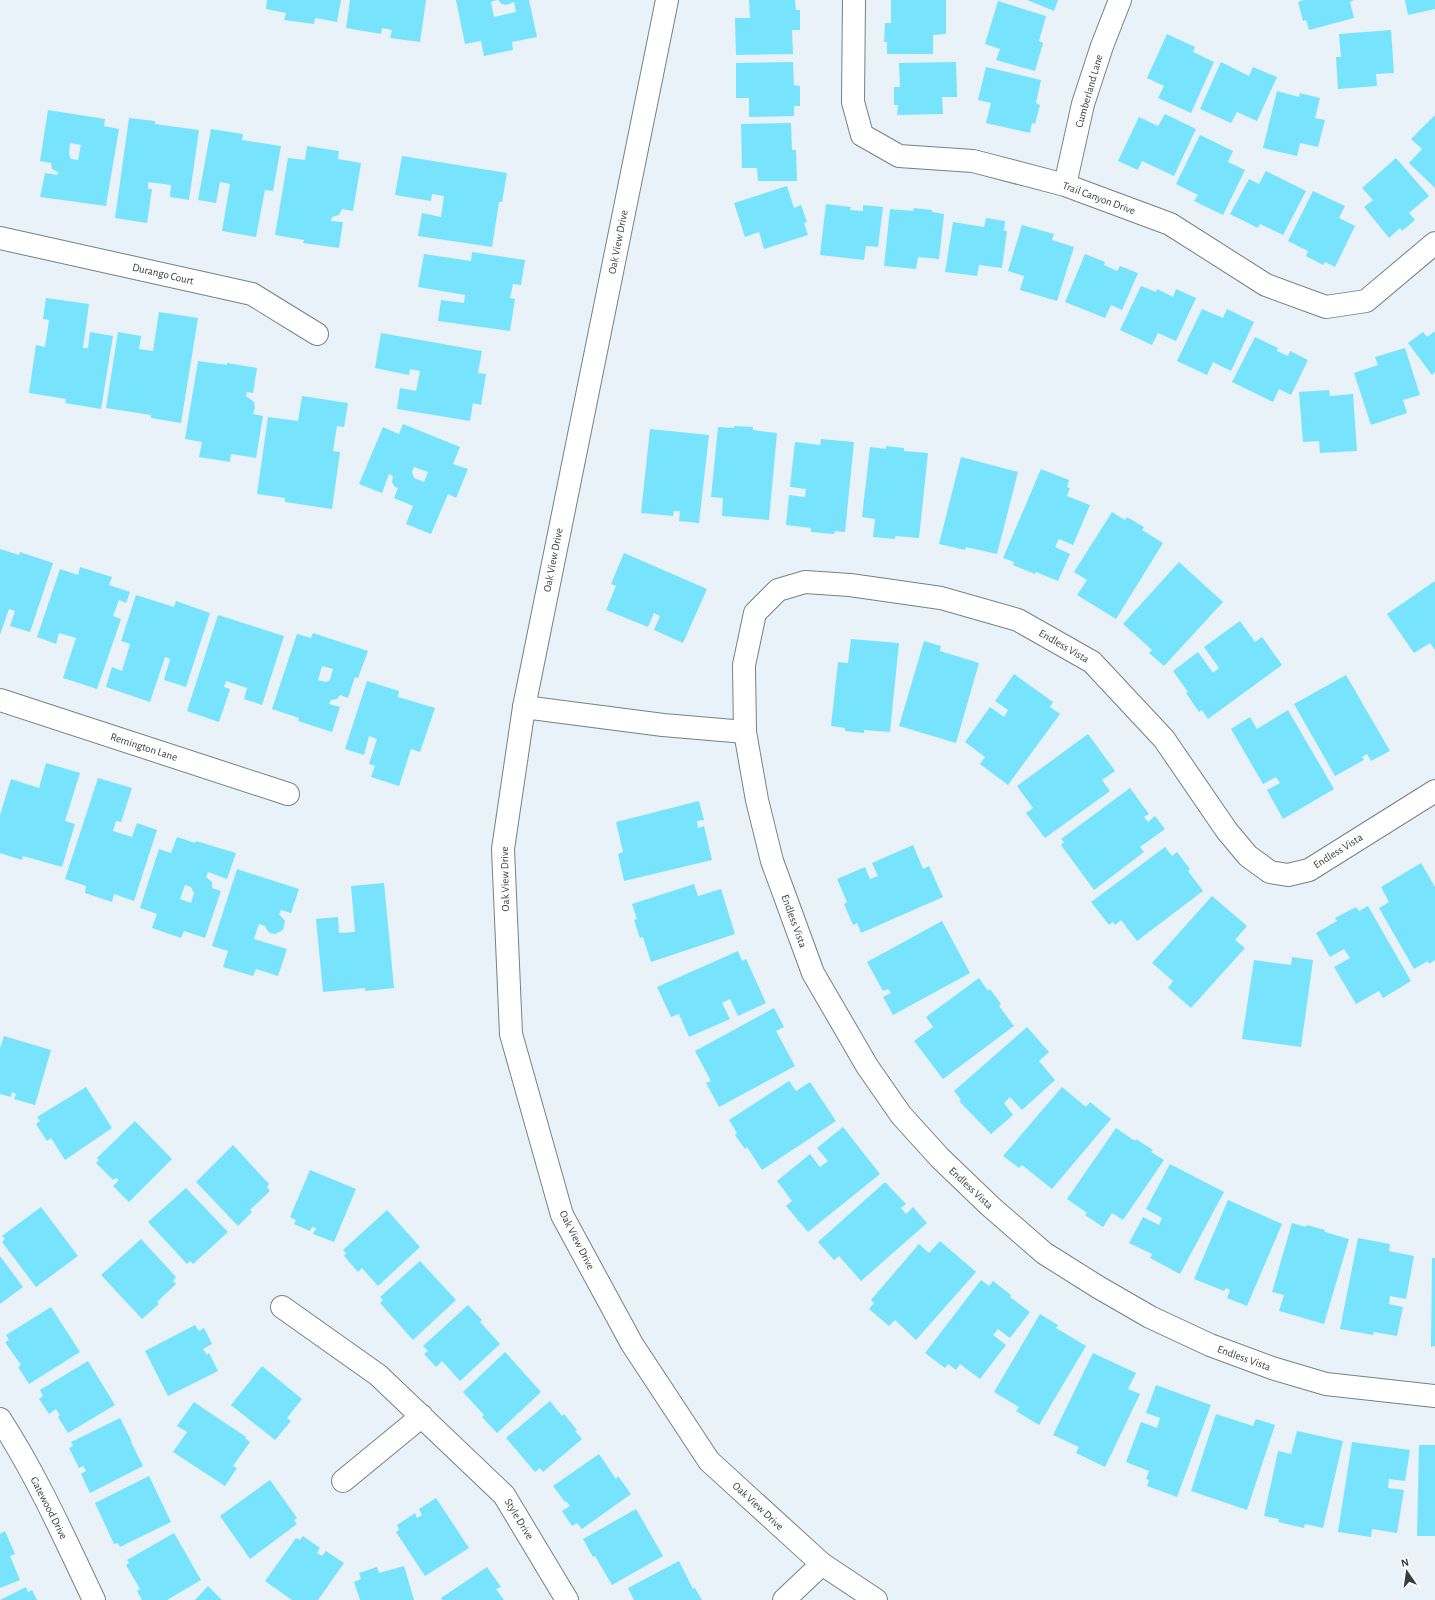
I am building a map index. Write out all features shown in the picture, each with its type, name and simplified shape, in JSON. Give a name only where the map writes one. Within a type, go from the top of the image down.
[{"type":"street","name":"Oak View Drive","points":[[667,0],[524,707],[503,849],[511,1034],[562,1215],[632,1344],[709,1461],[822,1564],[876,1600]]},
{"type":"street","name":"Trail Canyon Drive","points":[[854,0],[853,102],[862,135],[899,156],[972,161],[1065,185],[1170,224],[1266,285],[1326,307],[1366,301],[1435,243]]},
{"type":"street","name":"Cumberland Lane","points":[[1065,185],[1083,104],[1102,46],[1120,0]]},
{"type":"street","name":"Durango Court","points":[[0,238],[252,294],[316,334]]},
{"type":"street","name":"Endless Vista","points":[[1435,791],[1309,870],[1288,875],[1270,872],[1248,856],[1227,831],[1164,739],[1092,662],[1018,620],[941,598],[850,585],[805,582],[778,590],[755,613],[744,665],[745,732],[756,800],[772,861],[813,973],[867,1066],[901,1114],[940,1158],[990,1206],[1044,1253],[1150,1317],[1210,1345],[1272,1368],[1326,1384],[1435,1396]]},
{"type":"street","name":"Remington Lane","points":[[0,700],[288,794]]},
{"type":"street","points":[[524,707],[663,725],[745,732]]},
{"type":"street","name":"Style Drive","points":[[282,1306],[378,1375],[504,1495],[567,1600]]},
{"type":"street","points":[[343,1481],[422,1416]]},
{"type":"street","name":"Gatewood Drive","points":[[0,1419],[20,1450],[94,1600]]},
{"type":"street","points":[[784,1600],[822,1564]]},
{"type":"building","points":[[267,0],[341,0],[337,22],[315,18],[314,24],[284,20],[286,13],[266,9]]},
{"type":"building","points":[[350,0],[426,0],[420,42],[390,38],[392,30],[382,28],[381,34],[346,28]]},
{"type":"building","points":[[456,0],[497,0],[491,2],[494,17],[516,12],[514,2],[506,5],[502,4],[498,0],[529,0],[537,37],[512,42],[513,50],[484,56],[481,41],[465,44]]},
{"type":"building","points":[[749,0],[795,0],[796,10],[800,10],[800,30],[792,30],[793,54],[736,55],[735,18],[750,18]]},
{"type":"building","points":[[891,0],[946,0],[946,34],[933,35],[933,54],[887,54],[887,42],[884,42],[885,23],[891,23]]},
{"type":"building","points":[[1027,0],[1058,0],[1054,11]]},
{"type":"building","points":[[1304,0],[1354,0],[1350,2],[1354,18],[1309,30],[1306,20],[1303,21],[1298,2]]},
{"type":"building","points":[[1405,0],[1435,0],[1435,9],[1408,15]]},
{"type":"building","points":[[998,1],[1046,16],[1039,41],[1043,43],[1035,71],[996,60],[1000,49],[985,44]]},
{"type":"building","points":[[1391,30],[1394,73],[1376,74],[1377,86],[1338,89],[1336,57],[1341,57],[1339,34]]},
{"type":"building","points":[[1167,34],[1195,47],[1193,52],[1214,62],[1191,113],[1158,98],[1164,86],[1147,78]]},
{"type":"building","points":[[793,62],[794,85],[800,86],[800,106],[794,106],[794,116],[749,117],[749,98],[736,98],[736,63]]},
{"type":"building","points":[[956,62],[957,97],[942,97],[943,114],[897,115],[898,105],[894,105],[894,87],[900,87],[899,63]]},
{"type":"building","points":[[1221,62],[1249,76],[1253,67],[1277,77],[1257,121],[1237,112],[1231,123],[1200,109]]},
{"type":"building","points":[[986,67],[1041,80],[1036,103],[1040,105],[1035,124],[1032,123],[1030,133],[986,123],[991,103],[978,100]]},
{"type":"building","points":[[1277,91],[1299,97],[1300,93],[1320,98],[1315,118],[1325,120],[1318,147],[1300,143],[1297,156],[1263,148]]},
{"type":"building","points":[[48,110],[105,119],[104,126],[119,129],[106,206],[40,197],[45,173],[57,175],[58,172],[52,169],[51,163],[40,161]],"holes":[[[70,143],[81,145],[78,160],[71,159],[69,154]]]},
{"type":"building","points":[[1165,114],[1196,129],[1174,176],[1142,161],[1138,170],[1118,161],[1139,117],[1158,126]]},
{"type":"building","points":[[1435,115],[1435,188],[1409,163],[1422,149],[1411,139]]},
{"type":"building","points":[[129,118],[155,121],[155,124],[199,130],[189,200],[170,197],[171,185],[148,182],[148,189],[152,189],[147,223],[115,218]]},
{"type":"building","points":[[791,123],[792,150],[796,150],[797,181],[758,181],[757,168],[742,168],[741,124]]},
{"type":"building","points":[[211,129],[243,134],[242,140],[281,146],[273,191],[265,190],[256,237],[222,231],[230,184],[220,182],[216,203],[198,200]]},
{"type":"building","points":[[1200,135],[1233,151],[1228,162],[1245,170],[1223,215],[1194,201],[1198,195],[1176,184]]},
{"type":"building","points":[[307,146],[339,151],[338,159],[361,163],[353,211],[342,209],[339,215],[332,217],[331,221],[343,222],[339,248],[303,243],[304,240],[275,235],[288,158],[305,160]]},
{"type":"building","points":[[402,156],[507,173],[502,202],[499,202],[492,247],[418,236],[422,213],[441,217],[444,196],[432,194],[431,201],[395,195]]},
{"type":"building","points":[[1396,158],[1429,196],[1409,213],[1415,220],[1402,231],[1400,228],[1389,238],[1364,207],[1373,200],[1362,188]]},
{"type":"building","points":[[1266,171],[1306,191],[1283,235],[1260,224],[1258,228],[1230,214],[1249,179],[1259,184]]},
{"type":"building","points":[[787,186],[794,208],[801,205],[807,222],[804,223],[808,235],[764,249],[759,232],[745,237],[734,203]]},
{"type":"building","points":[[1313,191],[1345,206],[1339,218],[1355,226],[1335,267],[1325,262],[1323,265],[1306,256],[1308,251],[1288,241]]},
{"type":"building","points":[[826,204],[851,207],[850,210],[863,211],[863,205],[883,207],[878,247],[866,246],[864,260],[820,255]]},
{"type":"building","points":[[914,208],[932,210],[932,212],[944,214],[939,259],[918,257],[916,269],[884,266],[890,209],[913,211]]},
{"type":"building","points":[[986,218],[1005,221],[1004,231],[1007,231],[1002,268],[979,265],[977,276],[945,272],[953,222],[984,227]]},
{"type":"building","points":[[1022,225],[1054,234],[1052,240],[1074,247],[1057,301],[1020,290],[1024,276],[1008,271]]},
{"type":"building","points":[[472,252],[525,260],[521,285],[513,284],[510,298],[515,299],[510,331],[438,321],[441,300],[464,303],[465,295],[418,287],[424,254],[471,261]]},
{"type":"building","points":[[1085,254],[1105,262],[1104,265],[1117,271],[1120,266],[1138,273],[1122,310],[1111,305],[1105,318],[1065,302]]},
{"type":"building","points":[[1141,286],[1156,292],[1157,289],[1173,297],[1176,289],[1196,298],[1176,341],[1158,333],[1152,345],[1120,330]]},
{"type":"building","points":[[46,298],[89,304],[83,348],[88,348],[90,332],[113,336],[101,409],[65,403],[66,399],[29,393],[36,345],[45,347],[49,320],[43,319]]},
{"type":"building","points":[[1202,309],[1223,318],[1227,309],[1254,322],[1231,371],[1213,362],[1207,375],[1177,361]]},
{"type":"building","points":[[159,312],[198,318],[181,423],[151,418],[151,415],[106,408],[118,332],[141,336],[139,349],[153,351]]},
{"type":"building","points":[[1435,331],[1435,372],[1432,375],[1408,343],[1423,332],[1427,337]]},
{"type":"building","points":[[381,333],[482,351],[478,373],[486,374],[481,405],[473,403],[470,421],[397,409],[400,388],[416,391],[420,371],[410,369],[409,375],[375,368]]},
{"type":"building","points":[[1255,337],[1278,348],[1277,351],[1288,356],[1290,351],[1308,360],[1291,395],[1279,389],[1273,402],[1232,382]]},
{"type":"building","points":[[1405,348],[1420,395],[1403,400],[1407,413],[1371,425],[1354,373],[1378,365],[1375,357]]},
{"type":"building","points":[[198,361],[227,365],[227,363],[257,368],[253,393],[247,392],[246,396],[254,402],[255,408],[253,414],[263,416],[256,458],[231,454],[230,462],[199,457],[202,442],[185,439]]},
{"type":"building","points":[[1329,390],[1330,396],[1353,394],[1357,451],[1320,453],[1319,441],[1303,442],[1299,392]]},
{"type":"building","points":[[302,396],[348,403],[344,427],[337,426],[333,451],[340,452],[332,509],[285,502],[285,498],[257,494],[268,417],[298,421]]},
{"type":"building","points":[[403,424],[460,447],[453,464],[468,469],[456,498],[448,494],[431,534],[406,524],[413,506],[394,498],[398,488],[395,487],[392,482],[393,476],[389,474],[382,493],[359,484],[383,427],[399,434]],"holes":[[[414,467],[428,472],[424,482],[414,478],[412,472]]]},
{"type":"building","points":[[734,426],[753,427],[753,430],[777,433],[769,520],[722,516],[723,498],[711,497],[718,427],[734,428]]},
{"type":"building","points":[[650,429],[709,435],[699,523],[679,521],[680,511],[674,511],[673,516],[641,513]]},
{"type":"building","points":[[821,439],[854,442],[845,532],[835,531],[834,534],[811,532],[811,528],[786,525],[789,495],[805,497],[806,489],[790,487],[795,442],[820,445]]},
{"type":"building","points":[[886,446],[904,448],[904,451],[928,453],[919,538],[895,536],[895,539],[873,537],[875,519],[862,517],[870,447],[886,449]]},
{"type":"building","points":[[961,457],[1018,472],[997,554],[966,547],[965,550],[939,544]]},
{"type":"building","points":[[1041,469],[1069,480],[1067,487],[1070,488],[1067,496],[1090,505],[1073,545],[1059,539],[1055,547],[1070,554],[1058,581],[1013,565],[1014,562],[1003,558]]},
{"type":"building","points":[[1112,512],[1125,520],[1127,517],[1144,527],[1142,530],[1163,543],[1116,619],[1077,595],[1087,580],[1074,572]]},
{"type":"building","points":[[0,549],[19,555],[20,552],[53,563],[30,632],[10,626],[15,611],[9,609],[0,635]]},
{"type":"building","points":[[624,553],[707,589],[683,643],[654,630],[660,616],[654,613],[648,627],[606,610],[616,586],[611,584]]},
{"type":"building","points":[[1179,562],[1223,602],[1164,666],[1149,653],[1152,650],[1123,624]]},
{"type":"building","points":[[80,567],[112,577],[109,585],[130,592],[126,603],[119,600],[113,616],[121,619],[97,689],[63,678],[76,638],[59,633],[56,644],[37,637],[60,569],[78,575]]},
{"type":"building","points":[[1435,581],[1435,650],[1430,643],[1414,653],[1387,614]]},
{"type":"building","points":[[136,595],[174,607],[176,601],[210,613],[186,687],[164,680],[170,659],[165,657],[150,702],[106,687],[112,667],[122,671],[130,644],[121,641]]},
{"type":"building","points":[[218,615],[284,636],[262,705],[244,699],[247,688],[226,681],[224,687],[230,689],[219,722],[187,711]]},
{"type":"building","points":[[1240,621],[1255,642],[1262,637],[1282,665],[1208,719],[1202,710],[1199,712],[1186,693],[1188,692],[1173,671],[1198,652],[1213,673],[1219,668],[1204,647]]},
{"type":"building","points":[[313,633],[368,651],[358,678],[355,677],[348,698],[340,695],[337,699],[331,700],[329,704],[340,707],[332,732],[298,721],[299,718],[272,709],[297,634],[311,638]],"holes":[[[322,666],[333,669],[330,680],[326,682],[318,680]]]},
{"type":"building","points":[[851,639],[899,643],[890,732],[864,730],[864,733],[845,731],[845,728],[831,726],[838,662],[848,663]]},
{"type":"building","points":[[924,641],[941,646],[940,651],[979,663],[956,743],[899,726]]},
{"type":"building","points":[[1014,674],[1053,702],[1050,707],[1060,714],[1008,785],[980,764],[985,757],[965,742],[990,707],[1004,717],[1008,710],[995,701]]},
{"type":"building","points":[[1346,675],[1390,751],[1371,761],[1367,754],[1362,757],[1364,760],[1335,776],[1294,704]]},
{"type":"building","points":[[367,681],[399,691],[398,697],[435,708],[420,752],[411,749],[399,786],[371,777],[375,766],[369,764],[377,739],[369,736],[364,755],[345,749]]},
{"type":"building","points":[[1288,710],[1334,789],[1283,819],[1267,790],[1280,783],[1276,777],[1263,784],[1231,729],[1250,717],[1257,729]]},
{"type":"building","points":[[1088,734],[1115,771],[1102,780],[1110,791],[1045,838],[1026,813],[1033,808],[1017,786]]},
{"type":"building","points":[[46,763],[80,773],[65,821],[75,824],[62,867],[23,856],[22,860],[0,853],[0,815],[11,779],[39,788]]},
{"type":"building","points":[[98,778],[132,788],[121,822],[116,821],[113,831],[132,837],[137,823],[157,830],[134,901],[114,894],[112,902],[85,893],[86,886],[65,879]]},
{"type":"building","points":[[1130,788],[1149,814],[1144,817],[1148,822],[1155,816],[1165,829],[1140,847],[1144,852],[1094,890],[1061,845],[1064,842],[1061,839]]},
{"type":"building","points":[[699,801],[704,820],[697,821],[698,828],[704,826],[712,860],[624,881],[618,854],[623,852],[616,822]]},
{"type":"building","points":[[177,837],[236,853],[227,879],[208,872],[206,877],[212,882],[212,888],[221,891],[205,938],[184,931],[181,938],[152,928],[157,914],[140,908],[159,849],[171,853]],"holes":[[[185,885],[191,887],[194,893],[191,903],[180,899]]]},
{"type":"building","points":[[913,845],[923,869],[929,866],[943,897],[861,933],[857,923],[853,925],[844,904],[847,902],[837,879],[865,867],[870,879],[878,876],[872,863]]},
{"type":"building","points":[[1165,847],[1172,856],[1177,852],[1190,869],[1188,871],[1203,891],[1137,941],[1121,920],[1115,925],[1113,922],[1109,925],[1091,902]]},
{"type":"building","points":[[1421,863],[1435,887],[1435,960],[1429,964],[1428,961],[1414,969],[1379,908],[1389,902],[1381,887]]},
{"type":"building","points":[[237,869],[299,889],[291,913],[281,910],[279,914],[285,921],[283,930],[275,934],[270,933],[265,926],[259,924],[254,939],[287,949],[278,976],[256,969],[253,976],[223,967],[228,951],[212,946]]},
{"type":"building","points":[[384,883],[394,988],[365,991],[365,988],[323,992],[316,919],[338,917],[339,933],[355,932],[351,886]]},
{"type":"building","points":[[694,884],[698,896],[721,889],[735,934],[651,962],[643,937],[640,938],[634,920],[637,919],[632,904]]},
{"type":"building","points":[[1212,896],[1247,926],[1235,940],[1245,948],[1191,1008],[1168,988],[1173,981],[1152,963]]},
{"type":"building","points":[[1368,906],[1411,981],[1383,998],[1379,991],[1356,1004],[1334,967],[1350,958],[1344,949],[1330,957],[1316,933],[1337,921],[1335,918],[1356,907],[1359,911]]},
{"type":"building","points":[[942,921],[970,973],[893,1015],[883,997],[891,993],[888,989],[883,991],[867,962]]},
{"type":"building","points":[[738,951],[742,961],[746,959],[766,1003],[738,1016],[730,999],[722,1003],[730,1019],[689,1037],[679,1014],[671,1017],[657,987]]},
{"type":"building","points":[[1292,957],[1313,960],[1301,1047],[1242,1039],[1254,960],[1291,965]]},
{"type":"building","points":[[979,978],[988,991],[990,989],[1001,1004],[999,1006],[1014,1026],[943,1079],[914,1041],[933,1027],[926,1017]]},
{"type":"building","points":[[774,1008],[784,1027],[776,1031],[795,1066],[719,1107],[706,1083],[711,1081],[695,1051]]},
{"type":"building","points":[[1027,1027],[1049,1052],[1039,1061],[1055,1080],[1022,1110],[1010,1097],[1004,1103],[1013,1115],[991,1134],[959,1101],[961,1100],[954,1091]]},
{"type":"building","points":[[4,1036],[51,1050],[35,1105],[14,1099],[16,1094],[12,1092],[11,1097],[0,1094],[0,1048]]},
{"type":"building","points":[[789,1081],[796,1091],[810,1082],[836,1121],[762,1170],[747,1147],[745,1149],[735,1135],[737,1133],[729,1120]]},
{"type":"building","points":[[86,1087],[112,1128],[65,1160],[51,1138],[47,1141],[36,1124],[40,1121],[37,1117]]},
{"type":"building","points":[[1062,1087],[1086,1107],[1090,1102],[1111,1119],[1052,1189],[1022,1165],[1019,1168],[1003,1156]]},
{"type":"building","points":[[135,1121],[172,1159],[129,1202],[113,1186],[119,1180],[116,1178],[113,1180],[96,1163],[99,1160],[97,1158]]},
{"type":"building","points":[[843,1127],[880,1174],[808,1232],[786,1206],[792,1201],[777,1181],[810,1154],[820,1167],[828,1161],[817,1148]]},
{"type":"building","points":[[1116,1128],[1135,1141],[1136,1139],[1153,1150],[1151,1152],[1164,1160],[1123,1220],[1112,1213],[1103,1227],[1085,1215],[1087,1213],[1067,1199]]},
{"type":"building","points":[[233,1145],[269,1184],[267,1187],[270,1191],[250,1210],[252,1212],[238,1226],[196,1182]]},
{"type":"building","points":[[1170,1164],[1224,1192],[1180,1274],[1150,1258],[1152,1254],[1129,1243],[1143,1217],[1159,1225],[1162,1218],[1146,1209]]},
{"type":"building","points":[[310,1170],[356,1189],[334,1242],[313,1234],[316,1228],[312,1227],[310,1231],[294,1224],[296,1220],[290,1217]]},
{"type":"building","points":[[885,1182],[906,1204],[901,1208],[906,1214],[913,1207],[927,1223],[861,1281],[839,1256],[834,1260],[818,1242]]},
{"type":"building","points":[[186,1188],[228,1232],[193,1264],[190,1261],[187,1264],[148,1222]]},
{"type":"building","points":[[1228,1200],[1282,1224],[1247,1306],[1227,1298],[1230,1290],[1226,1288],[1224,1291],[1194,1279]]},
{"type":"building","points":[[41,1207],[78,1256],[36,1287],[2,1242],[5,1239],[2,1236]]},
{"type":"building","points":[[387,1210],[420,1247],[378,1286],[362,1268],[358,1272],[344,1256],[346,1253],[343,1250]]},
{"type":"building","points":[[1292,1223],[1325,1230],[1325,1232],[1349,1239],[1324,1324],[1279,1311],[1284,1295],[1272,1292]]},
{"type":"building","points":[[1358,1238],[1390,1244],[1389,1251],[1414,1256],[1406,1299],[1390,1296],[1389,1304],[1403,1307],[1397,1336],[1374,1332],[1373,1335],[1340,1329]]},
{"type":"building","points":[[141,1239],[176,1277],[173,1281],[176,1284],[157,1302],[159,1304],[142,1319],[101,1275]]},
{"type":"building","points":[[940,1241],[976,1272],[916,1340],[895,1320],[889,1326],[869,1309],[874,1303],[871,1300],[919,1244],[929,1253]]},
{"type":"building","points":[[0,1256],[23,1287],[0,1304]]},
{"type":"building","points":[[1432,1258],[1435,1258],[1435,1346],[1431,1347]]},
{"type":"building","points":[[420,1261],[456,1300],[413,1340],[380,1303],[383,1300],[380,1297]]},
{"type":"building","points":[[981,1280],[989,1286],[993,1281],[1011,1295],[1010,1297],[1030,1312],[1010,1338],[998,1329],[993,1335],[1006,1345],[980,1379],[960,1364],[956,1370],[948,1364],[945,1368],[925,1353]]},
{"type":"building","points":[[468,1305],[482,1320],[480,1322],[500,1344],[460,1381],[442,1361],[436,1367],[424,1354],[428,1351],[423,1346]]},
{"type":"building","points":[[51,1307],[80,1352],[29,1384],[18,1367],[21,1365],[5,1342],[9,1340],[6,1335]]},
{"type":"building","points":[[1040,1314],[1058,1325],[1056,1328],[1086,1346],[1039,1425],[1016,1411],[1019,1407],[994,1392]]},
{"type":"building","points":[[195,1325],[199,1331],[204,1328],[212,1344],[203,1349],[207,1355],[209,1353],[218,1371],[168,1396],[145,1351]]},
{"type":"building","points":[[505,1352],[541,1392],[497,1433],[482,1417],[484,1415],[463,1392]]},
{"type":"building","points":[[1093,1353],[1136,1373],[1128,1389],[1140,1394],[1105,1467],[1076,1453],[1079,1447],[1053,1435]]},
{"type":"building","points":[[88,1361],[115,1405],[68,1433],[58,1417],[60,1415],[56,1409],[49,1414],[39,1399],[43,1396],[40,1390]]},
{"type":"building","points":[[262,1366],[302,1399],[287,1418],[291,1421],[275,1440],[231,1405]]},
{"type":"building","points":[[1156,1385],[1211,1405],[1177,1497],[1147,1486],[1149,1480],[1146,1479],[1149,1471],[1126,1462],[1141,1422],[1157,1428],[1160,1418],[1146,1413]]},
{"type":"building","points":[[550,1401],[562,1416],[564,1414],[577,1430],[575,1431],[582,1439],[543,1472],[540,1468],[535,1472],[506,1438]]},
{"type":"building","points":[[194,1402],[246,1437],[245,1438],[250,1442],[233,1466],[237,1468],[225,1486],[173,1452],[187,1432],[177,1426]]},
{"type":"building","points":[[1216,1414],[1253,1426],[1256,1419],[1275,1425],[1247,1510],[1191,1491]]},
{"type":"building","points":[[120,1418],[143,1466],[90,1493],[81,1474],[86,1471],[83,1466],[79,1468],[69,1448],[73,1446],[71,1442]]},
{"type":"building","points":[[1297,1431],[1343,1441],[1323,1528],[1305,1524],[1304,1528],[1278,1522],[1279,1519],[1264,1516],[1278,1451],[1291,1454]]},
{"type":"building","points":[[1352,1442],[1410,1450],[1405,1481],[1389,1479],[1388,1488],[1404,1490],[1397,1533],[1372,1529],[1371,1537],[1338,1532]]},
{"type":"building","points":[[1419,1445],[1435,1445],[1435,1536],[1417,1536]]},
{"type":"building","points":[[599,1454],[616,1479],[618,1476],[631,1494],[582,1529],[577,1523],[572,1526],[562,1511],[570,1506],[566,1501],[565,1502],[553,1486]]},
{"type":"building","points":[[149,1476],[171,1522],[120,1547],[118,1543],[114,1544],[95,1503]]},
{"type":"building","points":[[270,1480],[297,1518],[294,1520],[297,1524],[250,1559],[220,1516]]},
{"type":"building","points":[[436,1498],[469,1548],[425,1576],[396,1532],[399,1530],[397,1525],[415,1513],[417,1518],[422,1515],[419,1509]]},
{"type":"building","points":[[636,1509],[663,1556],[612,1585],[583,1539]]},
{"type":"building","points":[[5,1531],[15,1554],[10,1556],[20,1580],[0,1588],[0,1534]]},
{"type":"building","points":[[174,1533],[201,1580],[167,1600],[142,1600],[137,1591],[140,1589],[126,1565],[129,1563],[127,1560]]},
{"type":"building","points":[[303,1536],[320,1548],[317,1553],[322,1556],[326,1551],[344,1563],[318,1600],[292,1600],[265,1581],[296,1538],[300,1540]]},
{"type":"building","points":[[679,1561],[693,1589],[695,1588],[702,1600],[634,1600],[628,1588]]},
{"type":"building","points":[[404,1566],[414,1600],[360,1600],[354,1582],[361,1579],[359,1573],[377,1567],[379,1573]]},
{"type":"building","points":[[487,1567],[501,1587],[496,1589],[504,1600],[442,1600],[441,1598]]},
{"type":"building","points":[[208,1586],[222,1600],[195,1600]]},
{"type":"building","points":[[26,1587],[28,1592],[32,1590],[37,1600],[0,1600]]}]
